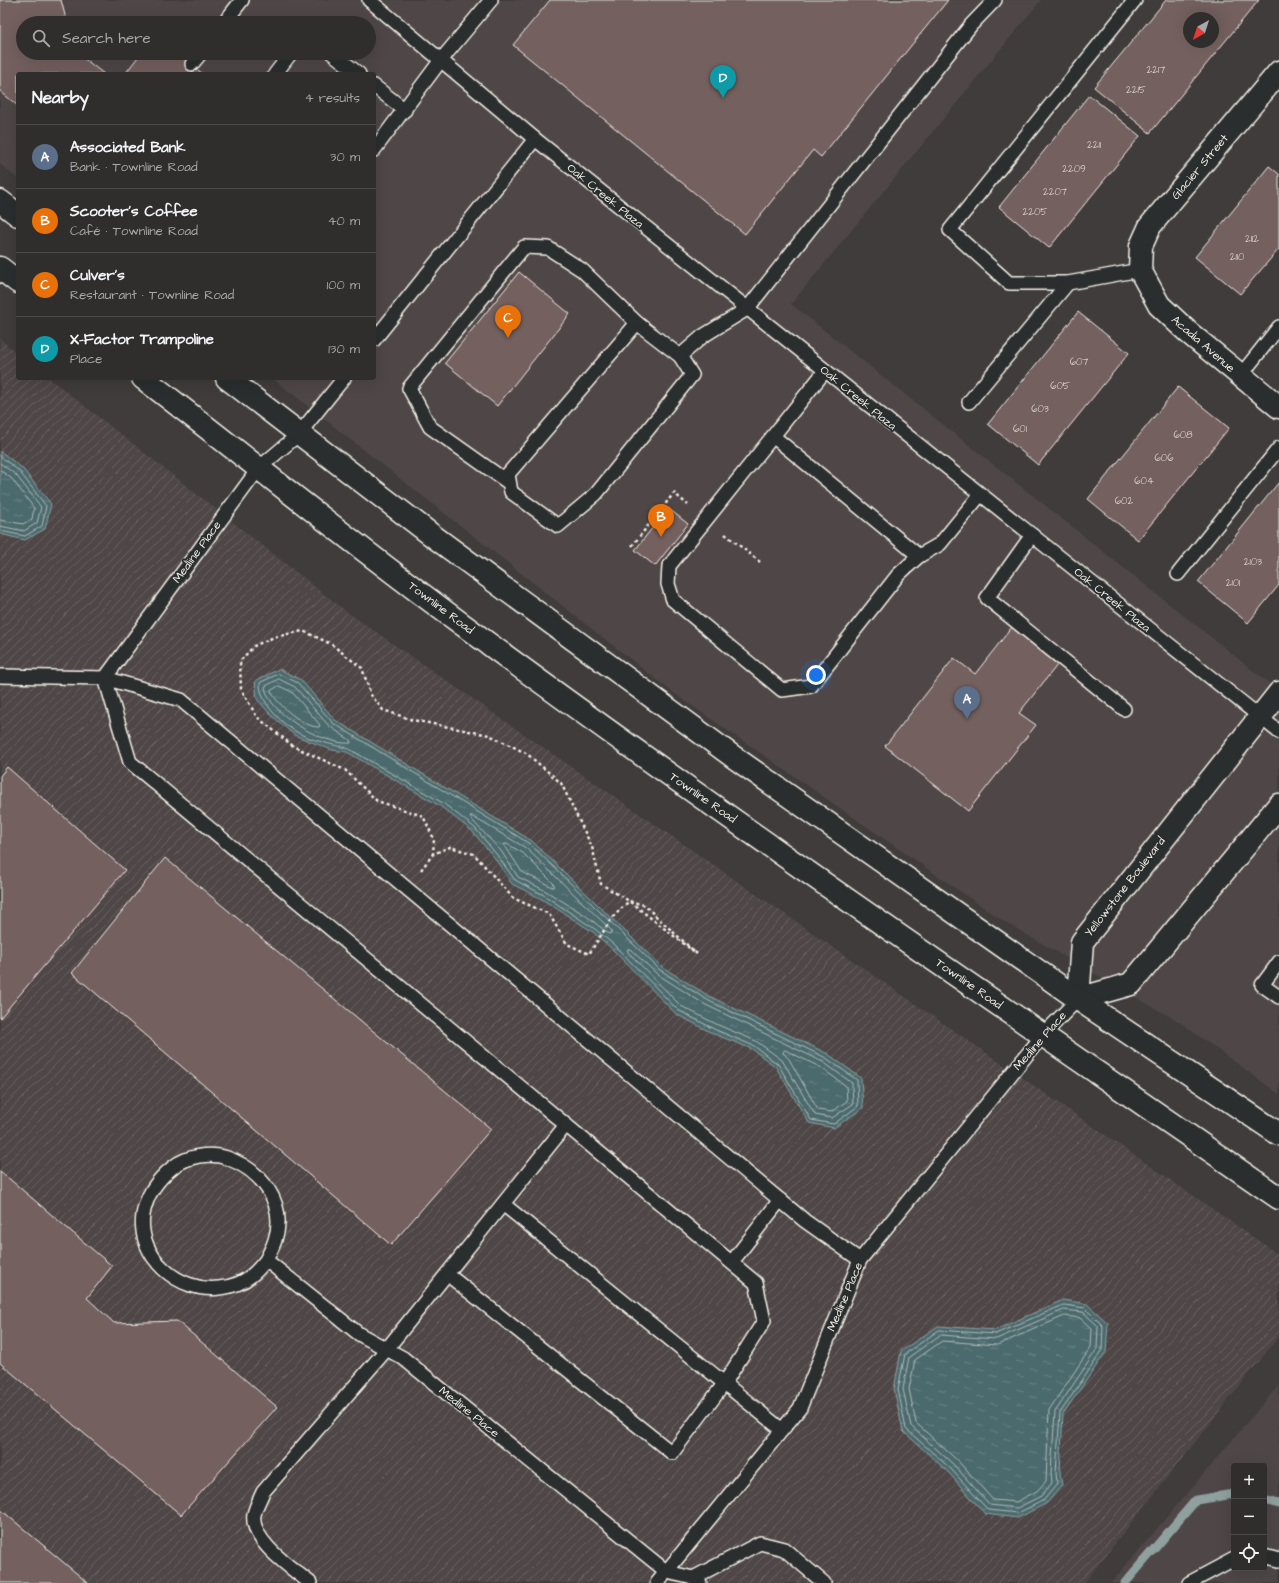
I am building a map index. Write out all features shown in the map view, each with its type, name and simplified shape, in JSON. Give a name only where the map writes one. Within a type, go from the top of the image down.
[{"type":"main road","name":"Glacier Street","points":[[1140,270],[1141,246],[1150,226],[1279,72]]},
{"type":"main road","points":[[0,201],[16,213]]},
{"type":"main road","points":[[0,268],[16,280]]},
{"type":"main road","name":"Acadia Avenue","points":[[1140,270],[1159,305],[1189,334],[1279,407]]},
{"type":"main road","name":"Townline Road","points":[[146,380],[452,618],[642,756],[1279,1198]]},
{"type":"main road","points":[[230,380],[433,536],[735,758],[1078,999],[1279,1134]]},
{"type":"main road","name":"Yellowstone Boulevard","points":[[1078,999],[1082,942],[1279,693]]},
{"type":"main road","points":[[1078,999],[1131,984],[1279,805]]},
{"type":"lane","points":[[229,16],[242,0]]},
{"type":"lane","name":"Oak Creek Plaza","points":[[369,0],[535,140],[1279,732]]},
{"type":"lane","points":[[376,147],[441,60],[491,0]]},
{"type":"lane","points":[[680,356],[703,336],[747,310],[971,25],[995,0]]},
{"type":"lane","points":[[1135,0],[950,230],[1009,283],[1068,283],[1140,270]]},
{"type":"lane","points":[[192,64],[195,60]]},
{"type":"lane","points":[[277,72],[286,60]]},
{"type":"lane","points":[[341,60],[356,72]]},
{"type":"lane","points":[[376,88],[404,110]]},
{"type":"lane","points":[[376,338],[535,140]]},
{"type":"lane","points":[[510,483],[430,427],[409,388],[524,247],[548,248],[582,270],[637,323],[680,356],[692,375],[596,494],[558,526],[511,492],[510,483],[508,474],[637,323]]},
{"type":"lane","points":[[969,402],[1068,283]]},
{"type":"lane","points":[[1240,376],[1279,327]]},
{"type":"lane","points":[[825,372],[669,566],[668,584],[673,600],[782,690],[811,686],[898,575],[919,556],[940,544],[980,495]]},
{"type":"lane","name":"Medline Place","points":[[105,678],[259,468],[299,434],[342,380]]},
{"type":"lane","points":[[774,437],[919,556]]},
{"type":"lane","points":[[1178,574],[1279,448]]},
{"type":"lane","points":[[1032,535],[987,598],[1124,709]]},
{"type":"lane","points":[[0,676],[105,678],[181,700],[804,1221],[860,1260]]},
{"type":"lane","points":[[105,678],[130,762],[756,1283],[764,1321],[724,1384],[672,1453],[447,1274]]},
{"type":"lane","points":[[1279,962],[1262,985],[1279,997]]},
{"type":"lane","name":"Medline Place","points":[[667,1572],[800,1408],[860,1260],[1043,1035],[1078,999]]},
{"type":"lane","points":[[310,1583],[266,1546],[256,1532],[254,1516],[263,1492],[386,1350],[566,1125]]},
{"type":"lane","points":[[200,1156],[222,1156],[242,1163],[260,1177],[272,1196],[278,1217],[276,1240],[266,1260],[251,1276],[231,1287],[209,1290],[187,1286],[168,1274],[153,1258],[145,1237],[143,1215],[149,1194],[162,1176],[179,1163],[200,1156]]},
{"type":"lane","points":[[732,1262],[780,1200]]},
{"type":"lane","points":[[503,1204],[782,1430]]},
{"type":"lane","name":"Medline Place","points":[[266,1260],[359,1334],[403,1358],[667,1572],[696,1580],[760,1543],[784,1549],[824,1583]]},
{"type":"lane","points":[[1267,1557],[1279,1560]]},
{"type":"lane","points":[[1189,1583],[1231,1561]]},
{"type":"lane","points":[[657,1583],[667,1572]]},
{"type":"path","points":[[629,901],[612,918],[589,954],[567,944],[549,914],[513,898],[474,854],[450,847],[433,854],[434,839],[423,816],[377,801],[345,770],[294,746],[257,717],[241,689],[240,662],[254,646],[274,637],[303,631],[331,644],[362,668],[372,695],[383,710],[413,720],[489,735],[526,753],[561,783],[592,847],[602,884],[629,901],[697,954],[644,905],[629,901]]},
{"type":"shaded area","points":[[0,0],[1041,0],[791,304],[1279,691],[1279,1094],[1181,1023],[1006,923],[675,694],[275,380],[376,380],[376,72],[16,72],[16,177],[0,164]]},
{"type":"shaded area","points":[[0,339],[16,352],[16,380],[52,380],[347,612],[1279,1255],[1279,1336],[1084,1583],[0,1583]]},
{"type":"shaded area","points":[[1279,1385],[1279,1583],[1111,1583]]},
{"type":"water","points":[[0,451],[22,468],[51,504],[45,529],[25,540],[0,534]]},
{"type":"water","points":[[279,669],[301,680],[335,720],[532,841],[662,967],[709,996],[828,1054],[861,1078],[863,1108],[834,1128],[809,1123],[776,1067],[752,1049],[714,1034],[676,1014],[610,947],[593,932],[540,898],[512,884],[494,857],[472,831],[440,806],[347,752],[332,750],[294,735],[270,714],[257,699],[255,681]]},
{"type":"water","points":[[1063,1300],[1087,1304],[1108,1323],[1106,1352],[1063,1414],[1060,1473],[1062,1485],[1047,1503],[1018,1518],[985,1514],[948,1472],[903,1431],[894,1389],[901,1351],[938,1326],[995,1330]]},
{"type":"building","points":[[0,0],[61,0],[65,16],[16,16],[16,60],[86,60],[101,72],[16,72],[16,104],[0,91]]},
{"type":"building","points":[[550,0],[948,0],[821,157],[813,150],[745,234],[513,45]]},
{"type":"building","points":[[1166,0],[1259,0],[1150,133],[1094,87]]},
{"type":"building","points":[[136,60],[186,60],[201,72],[127,72]]},
{"type":"building","points":[[1089,95],[1140,136],[1049,248],[999,207]]},
{"type":"building","points":[[1269,166],[1279,174],[1279,249],[1240,294],[1195,257]]},
{"type":"building","points":[[519,272],[570,314],[497,406],[445,363]]},
{"type":"building","points":[[1078,312],[1129,353],[1038,465],[988,424]]},
{"type":"building","points":[[1178,387],[1229,428],[1138,540],[1088,499]]},
{"type":"building","points":[[1279,482],[1279,585],[1248,623],[1198,582]]},
{"type":"building","points":[[668,508],[688,524],[655,566],[635,550]]},
{"type":"building","points":[[1012,627],[1058,664],[1019,713],[1036,725],[968,811],[885,746],[954,658],[975,674]]},
{"type":"building","points":[[7,767],[125,870],[0,1018],[0,776]]},
{"type":"building","points":[[165,858],[491,1129],[391,1245],[72,973]]},
{"type":"building","points":[[0,1171],[112,1266],[87,1298],[114,1323],[177,1321],[277,1407],[181,1515],[0,1363]]},
{"type":"building","points":[[0,1509],[88,1583],[0,1583]]},
{"type":"waterway","points":[[1125,1583],[1196,1500],[1231,1494]]},
{"type":"waterway","points":[[1267,1501],[1279,1504]]},
{"type":"place","name":"X-Factor Trampoline","points":[[723,98]]},
{"type":"place","name":"Culver's","points":[[508,338]]},
{"type":"place","name":"Scooter's Coffee","points":[[661,537]]},
{"type":"place","name":"Associated Bank","points":[[967,719]]}]
